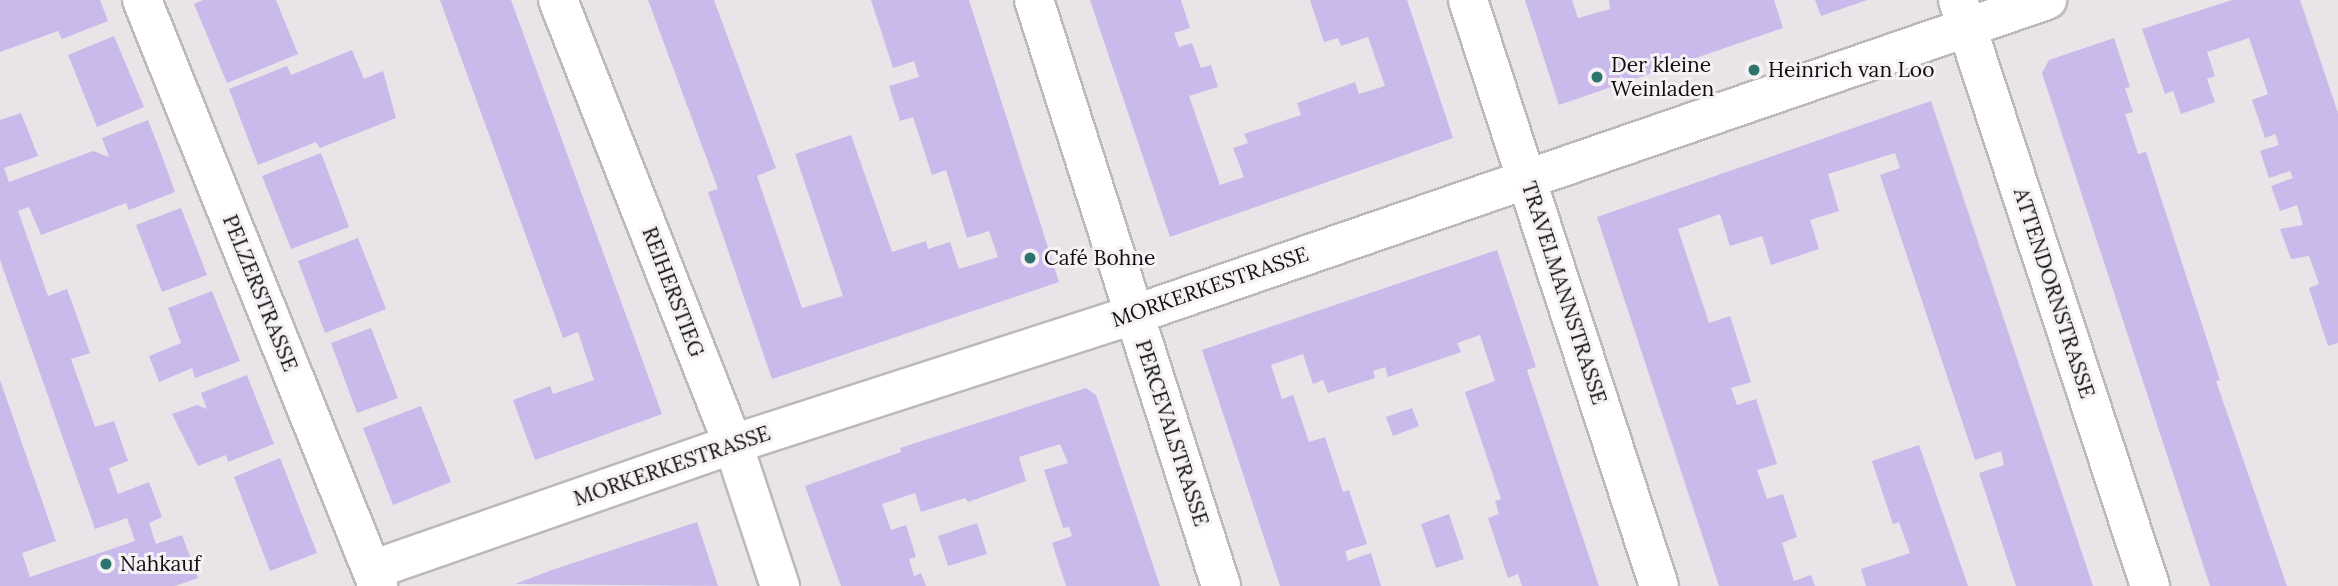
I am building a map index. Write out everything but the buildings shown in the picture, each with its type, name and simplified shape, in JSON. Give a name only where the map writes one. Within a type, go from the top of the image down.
[{"type":"street","name":"PELZERSTRASSE","points":[[142,0],[375,578]]},
{"type":"street","name":"REIHERSTIEG","points":[[558,0],[733,444],[780,586]]},
{"type":"street","name":"PERCEVALSTRASSE","points":[[1034,0],[1221,586]]},
{"type":"street","name":"TRAVELMANNSTRASSE","points":[[1468,0],[1659,586]]},
{"type":"street","name":"MORKERKESTRASSE","points":[[375,578],[733,444],[1133,315],[1526,176],[1963,13],[2047,0]]},
{"type":"street","name":"ATTENDORNSTRASSE","points":[[1963,13],[2150,586]]},
{"type":"place","name":"Heinrich van Loo","points":[[1754,70]]},
{"type":"place","name":"Der kleine Weinladen","points":[[1597,77]]},
{"type":"place","name":"Café Bohne","points":[[1030,258]]},
{"type":"place","name":"Nahkauf","points":[[106,564]]}]
